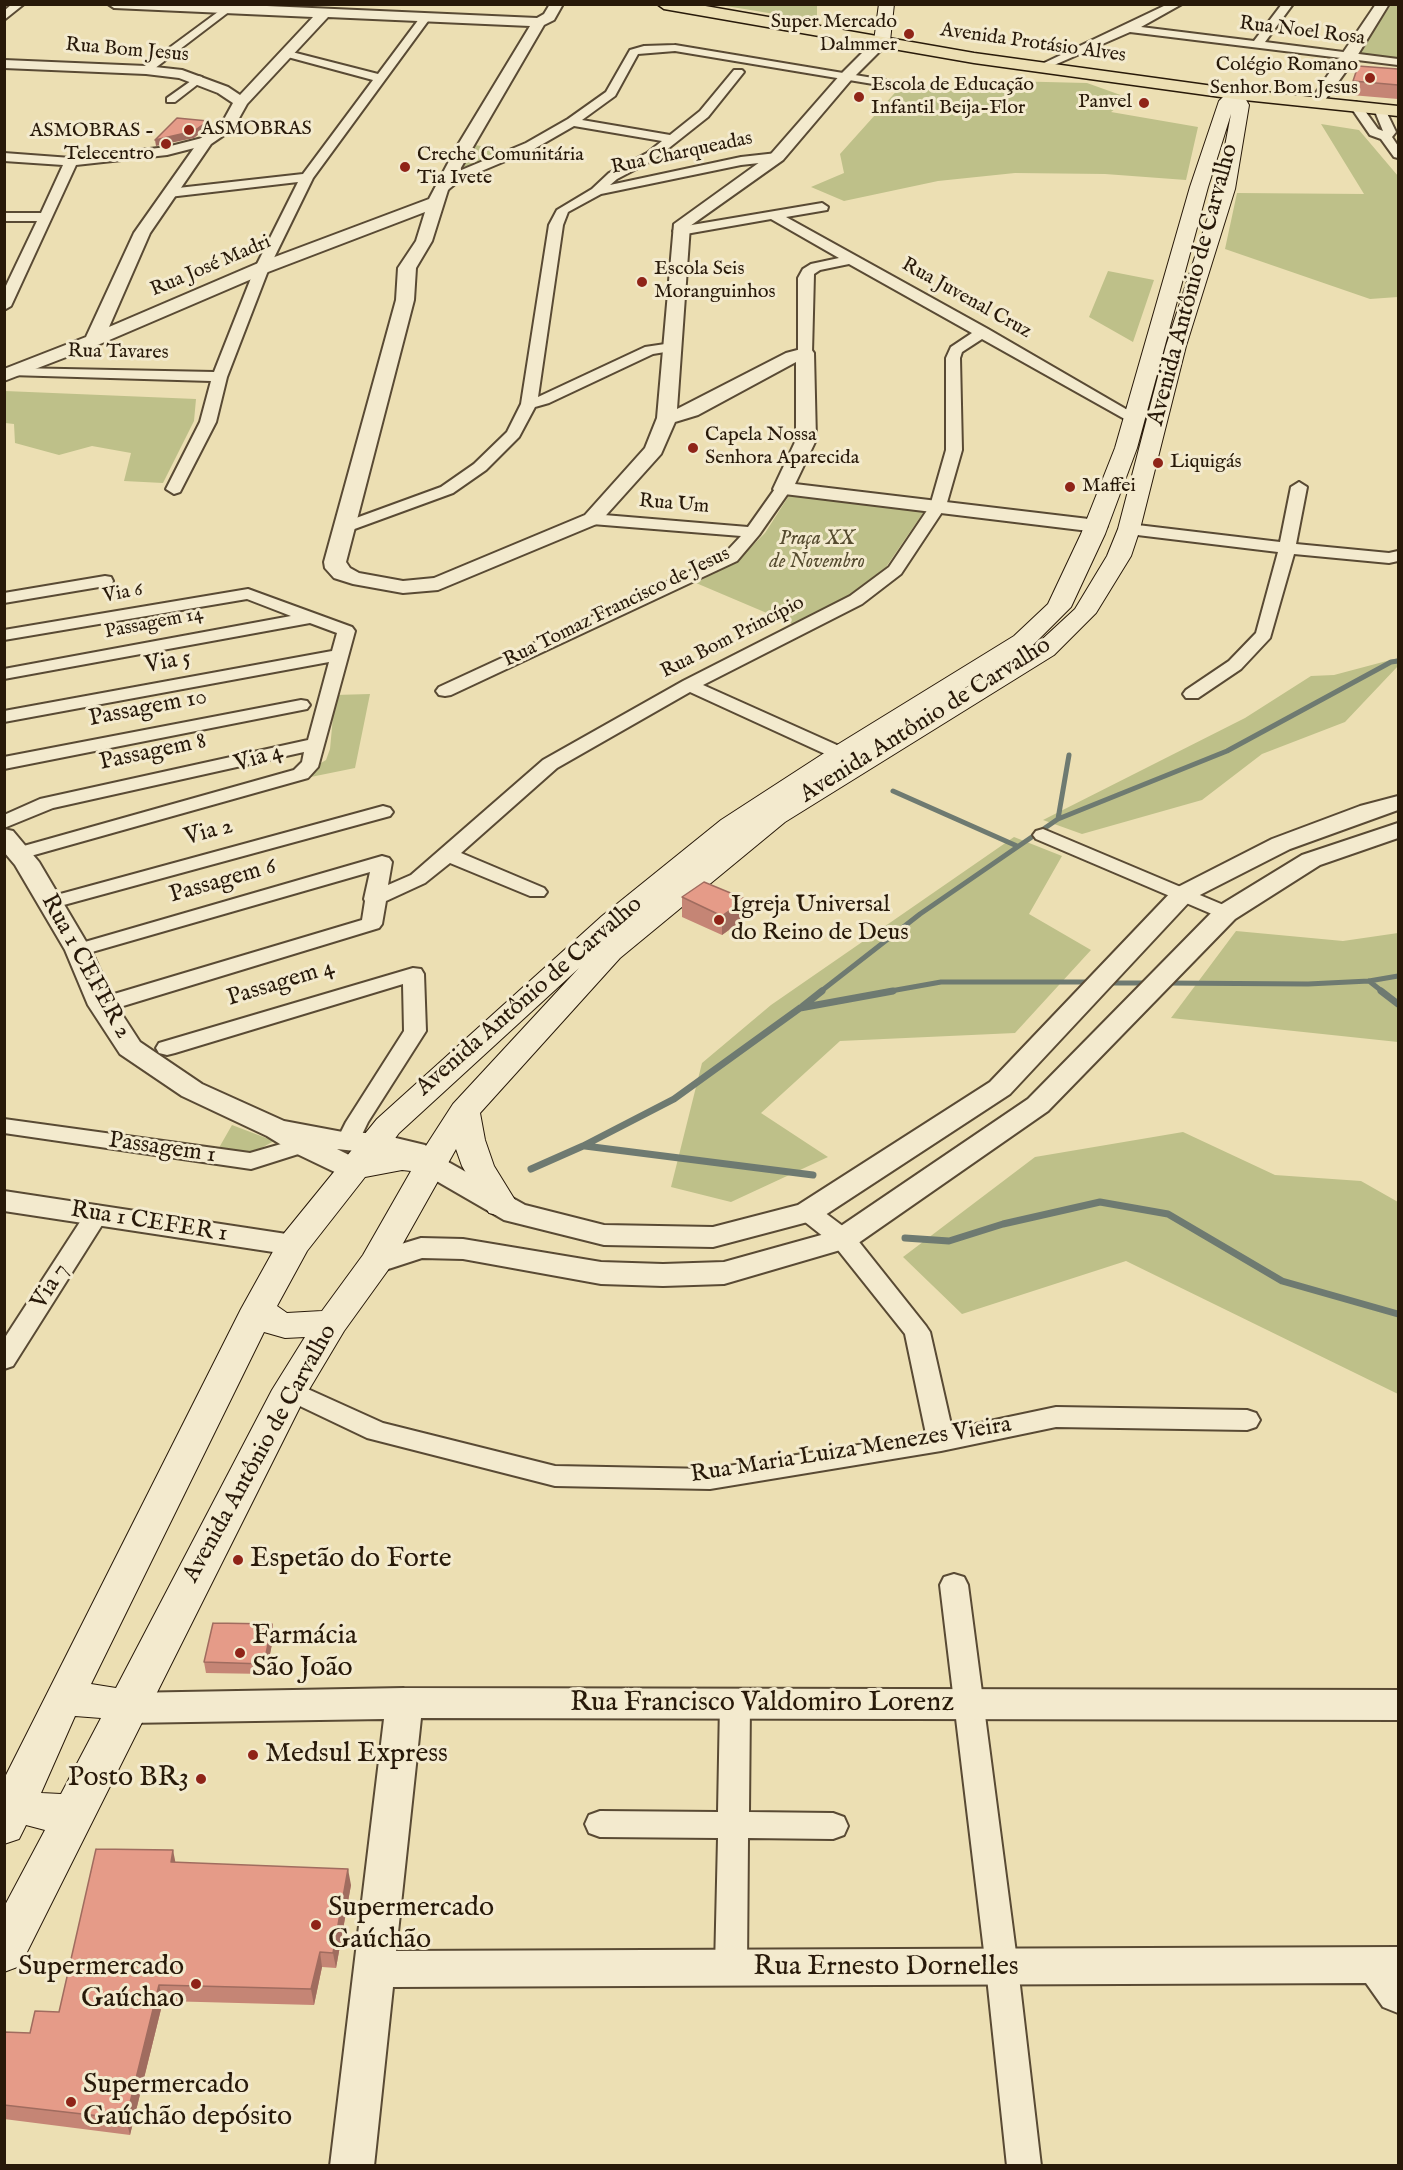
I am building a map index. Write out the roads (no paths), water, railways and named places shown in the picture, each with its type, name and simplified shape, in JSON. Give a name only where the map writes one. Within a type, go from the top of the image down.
[{"type":"main road","name":"Avenida Protásio Alves","points":[[664,4],[1048,64],[1233,97],[1269,95],[1320,97],[1398,106]]},
{"type":"main road","name":"Avenida Protásio Alves","points":[[694,4],[974,58],[1203,89],[1233,97]]},
{"type":"main road","points":[[883,39],[887,4]]},
{"type":"main road","name":"Avenida Protásio Alves","points":[[1269,95],[1360,112],[1388,112]]},
{"type":"main road","name":"Avenida Antônio de Carvalho","points":[[8,1806],[64,1699],[258,1309],[293,1245],[359,1151],[612,922],[731,826],[841,754],[1023,641],[1059,607],[1100,517],[1135,419],[1198,191],[1233,97]]},
{"type":"main road","name":"Avenida Antônio de Carvalho","points":[[4,1952],[59,1848],[74,1810],[290,1390],[332,1322],[376,1262],[431,1164],[464,1111],[610,952],[776,816],[1045,650],[1084,613],[1127,537],[1176,346],[1224,193],[1233,97]]},
{"type":"main road","points":[[1198,191],[1224,193]]},
{"type":"main road","points":[[1100,517],[1127,537]]},
{"type":"main road","points":[[464,1111],[469,1140],[478,1166],[501,1205]]},
{"type":"main road","points":[[359,1151],[431,1164]]},
{"type":"main road","points":[[258,1309],[274,1322],[285,1326],[332,1322]]},
{"type":"main road","points":[[64,1699],[102,1701],[126,1708]]},
{"type":"main road","points":[[8,1806],[51,1813],[74,1810]]},
{"type":"street","points":[[4,17],[19,4]]},
{"type":"street","points":[[114,4],[229,7],[539,22],[549,17],[557,4]]},
{"type":"street","points":[[539,22],[533,16],[540,4]]},
{"type":"street","points":[[1048,64],[1129,29],[1177,4]]},
{"type":"street","points":[[1257,45],[1288,4]]},
{"type":"street","points":[[1320,97],[1350,56],[1383,4]]},
{"type":"street","points":[[146,70],[229,7]]},
{"type":"street","points":[[4,156],[71,162],[167,151],[206,141],[228,126],[241,102],[324,13]]},
{"type":"street","points":[[174,489],[208,422],[220,376],[262,267],[307,177],[426,17]]},
{"type":"street","points":[[539,22],[438,196],[424,241],[407,268],[405,300],[335,562],[336,568],[353,578],[394,586],[438,584],[592,519],[654,450],[667,418],[682,224],[777,157],[846,77],[883,39]]},
{"type":"street","name":"Rua Noel Rosa","points":[[1129,29],[1398,62]]},
{"type":"street","name":"Rua José Madri","points":[[10,374],[262,267],[438,196],[456,177],[530,146],[572,122],[615,89],[634,52],[653,48],[686,50],[846,77]]},
{"type":"street","points":[[288,54],[380,78]]},
{"type":"street","name":"Rua Bom Jesus","points":[[4,64],[146,70],[198,79],[223,90],[241,102]]},
{"type":"street","points":[[343,528],[447,490],[480,467],[514,434],[529,404],[556,225],[563,210],[596,192],[614,176],[651,156],[704,114],[738,72]]},
{"type":"street","points":[[846,77],[891,84]]},
{"type":"street","points":[[171,100],[198,79]]},
{"type":"street","points":[[1360,112],[1374,132],[1385,136],[1398,155]]},
{"type":"street","points":[[1385,136],[1390,132],[1388,112]]},
{"type":"street","points":[[572,122],[671,139]]},
{"type":"street","points":[[94,340],[142,233],[206,141]]},
{"type":"street","name":"Rua Charqueadas","points":[[596,192],[741,161],[777,157]]},
{"type":"street","points":[[4,306],[71,162]]},
{"type":"street","points":[[169,193],[307,177]]},
{"type":"street","points":[[680,231],[776,217],[822,207]]},
{"type":"street","points":[[4,217],[46,217]]},
{"type":"street","name":"Rua Juvenal Cruz","points":[[776,217],[1135,419]]},
{"type":"street","name":"Rua Tomaz Francisco de Jesus","points":[[445,691],[705,571],[730,557],[753,532],[783,489],[806,440],[805,278],[808,272],[816,267],[852,259]]},
{"type":"street","name":"Rua Bom Princípio","points":[[374,899],[418,879],[550,764],[689,685],[856,600],[895,570],[938,506],[954,450],[953,358],[956,350],[983,332]]},
{"type":"street","points":[[529,404],[544,400],[650,350],[672,347]]},
{"type":"street","points":[[667,418],[691,411],[792,357],[806,353]]},
{"type":"street","name":"Rua Tavares","points":[[10,374],[220,376]]},
{"type":"street","points":[[1192,694],[1235,665],[1264,633],[1287,548],[1299,487]]},
{"type":"street","points":[[783,489],[938,506],[1100,517]]},
{"type":"street","name":"Rua Um","points":[[592,519],[753,532]]},
{"type":"street","points":[[1127,537],[1287,548],[1389,558],[1398,556]]},
{"type":"street","points":[[4,598],[105,581]]},
{"type":"street","name":"Via 4","points":[[12,844],[296,776],[311,763],[346,631],[248,594]]},
{"type":"street","name":"Via 6","points":[[4,635],[248,594]]},
{"type":"street","name":"Passagem 14","points":[[4,675],[312,618]]},
{"type":"street","name":"Via 5","points":[[4,717],[340,655]]},
{"type":"street","points":[[689,685],[841,754]]},
{"type":"street","name":"Passagem 10","points":[[4,763],[301,705]]},
{"type":"street","name":"Passagem 8","points":[[4,822],[47,803],[316,744]]},
{"type":"street","points":[[431,1164],[516,1213],[604,1235],[713,1237],[808,1212],[1000,1088],[1183,894],[1281,844],[1369,811],[1398,821]]},
{"type":"street","name":"Via 2","points":[[50,903],[383,812]]},
{"type":"street","points":[[376,1262],[422,1248],[463,1249],[601,1273],[663,1275],[724,1273],[843,1239],[1038,1105],[1226,913],[1311,861],[1398,821]]},
{"type":"street","points":[[1043,835],[1226,913]]},
{"type":"street","name":"Rua 1 CEFER 2","points":[[12,844],[78,950],[102,1005],[130,1048],[192,1090],[277,1129],[359,1151]]},
{"type":"street","points":[[448,855],[537,892]]},
{"type":"street","name":"Passagem 6","points":[[78,950],[382,862],[374,899]]},
{"type":"street","points":[[102,1005],[372,924],[374,899]]},
{"type":"street","name":"Passagem 4","points":[[167,1048],[414,975],[415,1031],[357,1122],[359,1151]]},
{"type":"street","name":"Passagem 1","points":[[4,1126],[251,1161],[308,1139]]},
{"type":"street","name":"Rua 1 CEFER 1","points":[[6,1203],[97,1214],[293,1245]]},
{"type":"street","points":[[808,1212],[843,1239],[917,1332],[941,1442]]},
{"type":"street","name":"Via 7","points":[[4,1360],[97,1214]]},
{"type":"street","points":[[517,1259],[534,1218]]},
{"type":"street","name":"Rua Maria Luiza Menezes Vieira","points":[[290,1390],[376,1431],[555,1476],[710,1479],[941,1442],[1056,1417],[1246,1420]]},
{"type":"street","points":[[954,1586],[1002,1968],[1024,2166]]},
{"type":"street","points":[[352,2166],[404,1703]]},
{"type":"street","name":"Rua Francisco Valdomiro Lorenz","points":[[126,1708],[404,1703],[1398,1705]]},
{"type":"street","points":[[731,1968],[735,1703]]},
{"type":"street","points":[[600,1824],[833,1826]]},
{"type":"street","name":"Rua Ernesto Dornelles","points":[[374,1969],[1002,1968],[1391,1975]]},
{"type":"waterway","points":[[1058,819],[1227,751],[1391,662],[1398,661]]},
{"type":"waterway","points":[[1058,819],[1069,755]]},
{"type":"waterway","points":[[893,791],[1017,846]]},
{"type":"waterway","points":[[820,992],[920,914],[1058,819]]},
{"type":"waterway","points":[[1369,981],[1398,976]]},
{"type":"waterway","points":[[1166,983],[1308,984],[1369,981]]},
{"type":"waterway","points":[[1369,981],[1383,992]]},
{"type":"waterway","points":[[885,992],[941,982],[1092,982]]},
{"type":"waterway","points":[[1109,983],[1149,983]]},
{"type":"waterway","points":[[803,1006],[822,991]]},
{"type":"waterway","points":[[531,1169],[583,1146],[674,1099],[800,1008],[893,991]]},
{"type":"waterway","points":[[1381,991],[1398,1004]]},
{"type":"waterway","points":[[585,1146],[813,1175]]},
{"type":"waterway","points":[[905,1238],[949,1241],[1003,1224],[1100,1202],[1168,1214],[1282,1281],[1398,1314]]},
{"type":"place","name":"Super Mercado Dalmmer","points":[[909,34]]},
{"type":"place","name":"Colégio Romano Senhor Bom Jesus","points":[[1370,78]]},
{"type":"place","name":"Escola de Educação Infantil Beija-Flor","points":[[859,97]]},
{"type":"place","name":"Panvel","points":[[1144,103]]},
{"type":"place","name":"ASMOBRAS","points":[[189,130]]},
{"type":"place","name":"ASMOBRAS - Telecentro","points":[[166,144]]},
{"type":"place","name":"Creche Comunitária Tia Ivete","points":[[405,167]]},
{"type":"place","name":"Escola Seis Moranguinhos","points":[[642,282]]},
{"type":"place","name":"Capela Nossa Senhora Aparecida","points":[[693,448]]},
{"type":"place","name":"Liquigás","points":[[1158,463]]},
{"type":"place","name":"Maffei","points":[[1070,487]]},
{"type":"place","name":"Igreja Universal do Reino de Deus","points":[[719,920]]},
{"type":"place","name":"Espetão do Forte","points":[[238,1560]]},
{"type":"place","name":"Farmácia São João","points":[[240,1653]]},
{"type":"place","name":"Medsul Express","points":[[253,1755]]},
{"type":"place","name":"Posto BR3","points":[[201,1779]]},
{"type":"place","name":"Supermercado Gaúchão","points":[[316,1925]]},
{"type":"place","name":"Supermercado Gaúchao","points":[[196,1984]]},
{"type":"place","name":"Supermercado Gaúchão depósito","points":[[71,2102]]},
{"type":"park label","name":"Praça XX de Novembro","points":[[817,552]]}]
